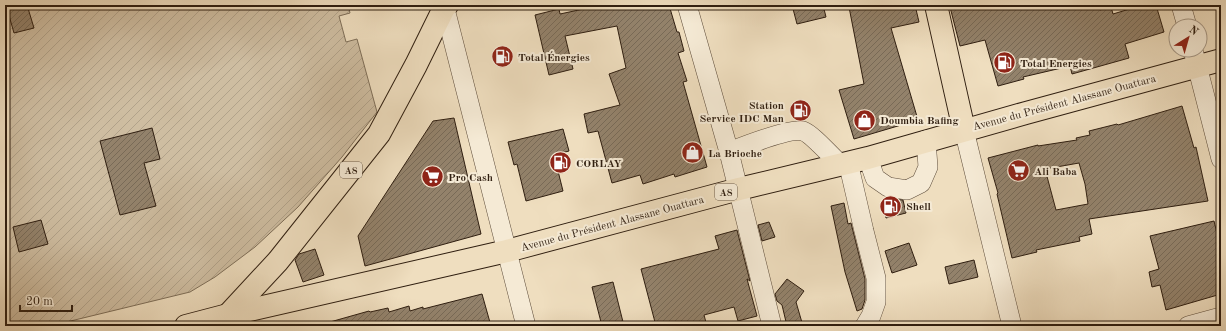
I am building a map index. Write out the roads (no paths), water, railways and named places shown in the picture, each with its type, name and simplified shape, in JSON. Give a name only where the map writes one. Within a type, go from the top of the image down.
[{"type":"main road","name":"A8","points":[[228,315],[278,261],[380,134],[445,5]]},
{"type":"main road","points":[[936,5],[964,130]]},
{"type":"main road","name":"Avenue du Président Alassane Ouattara","points":[[186,326],[507,251],[739,189],[852,162],[964,130],[1195,58],[1221,60]]},
{"type":"street","points":[[445,5],[526,326]]},
{"type":"street","points":[[687,5],[739,189],[772,326]]},
{"type":"street","points":[[1181,5],[1185,18]]},
{"type":"street","points":[[1195,58],[1221,159]]},
{"type":"street","points":[[964,130],[1012,326]]},
{"type":"street","points":[[729,152],[786,132],[804,131],[819,143],[852,162],[888,187],[907,190],[921,183],[928,167],[926,140]]},
{"type":"street","points":[[852,162],[864,231],[876,278],[876,302],[871,316],[865,326]]},
{"type":"street","points":[[1188,326],[1221,317]]},
{"type":"place","name":"Total Énergies","points":[[502,57]]},
{"type":"place","name":"Total Energies","points":[[1005,63]]},
{"type":"place","name":"Station Service IDC Man","points":[[800,111]]},
{"type":"place","name":"Doumbia Bafing","points":[[865,120]]},
{"type":"place","name":"La Brioche","points":[[692,153]]},
{"type":"place","name":"CORLAY","points":[[560,163]]},
{"type":"place","name":"Ali Baba","points":[[1019,171]]},
{"type":"place","name":"Pro Cash","points":[[432,177]]},
{"type":"place","name":"Shell","points":[[891,206]]}]
